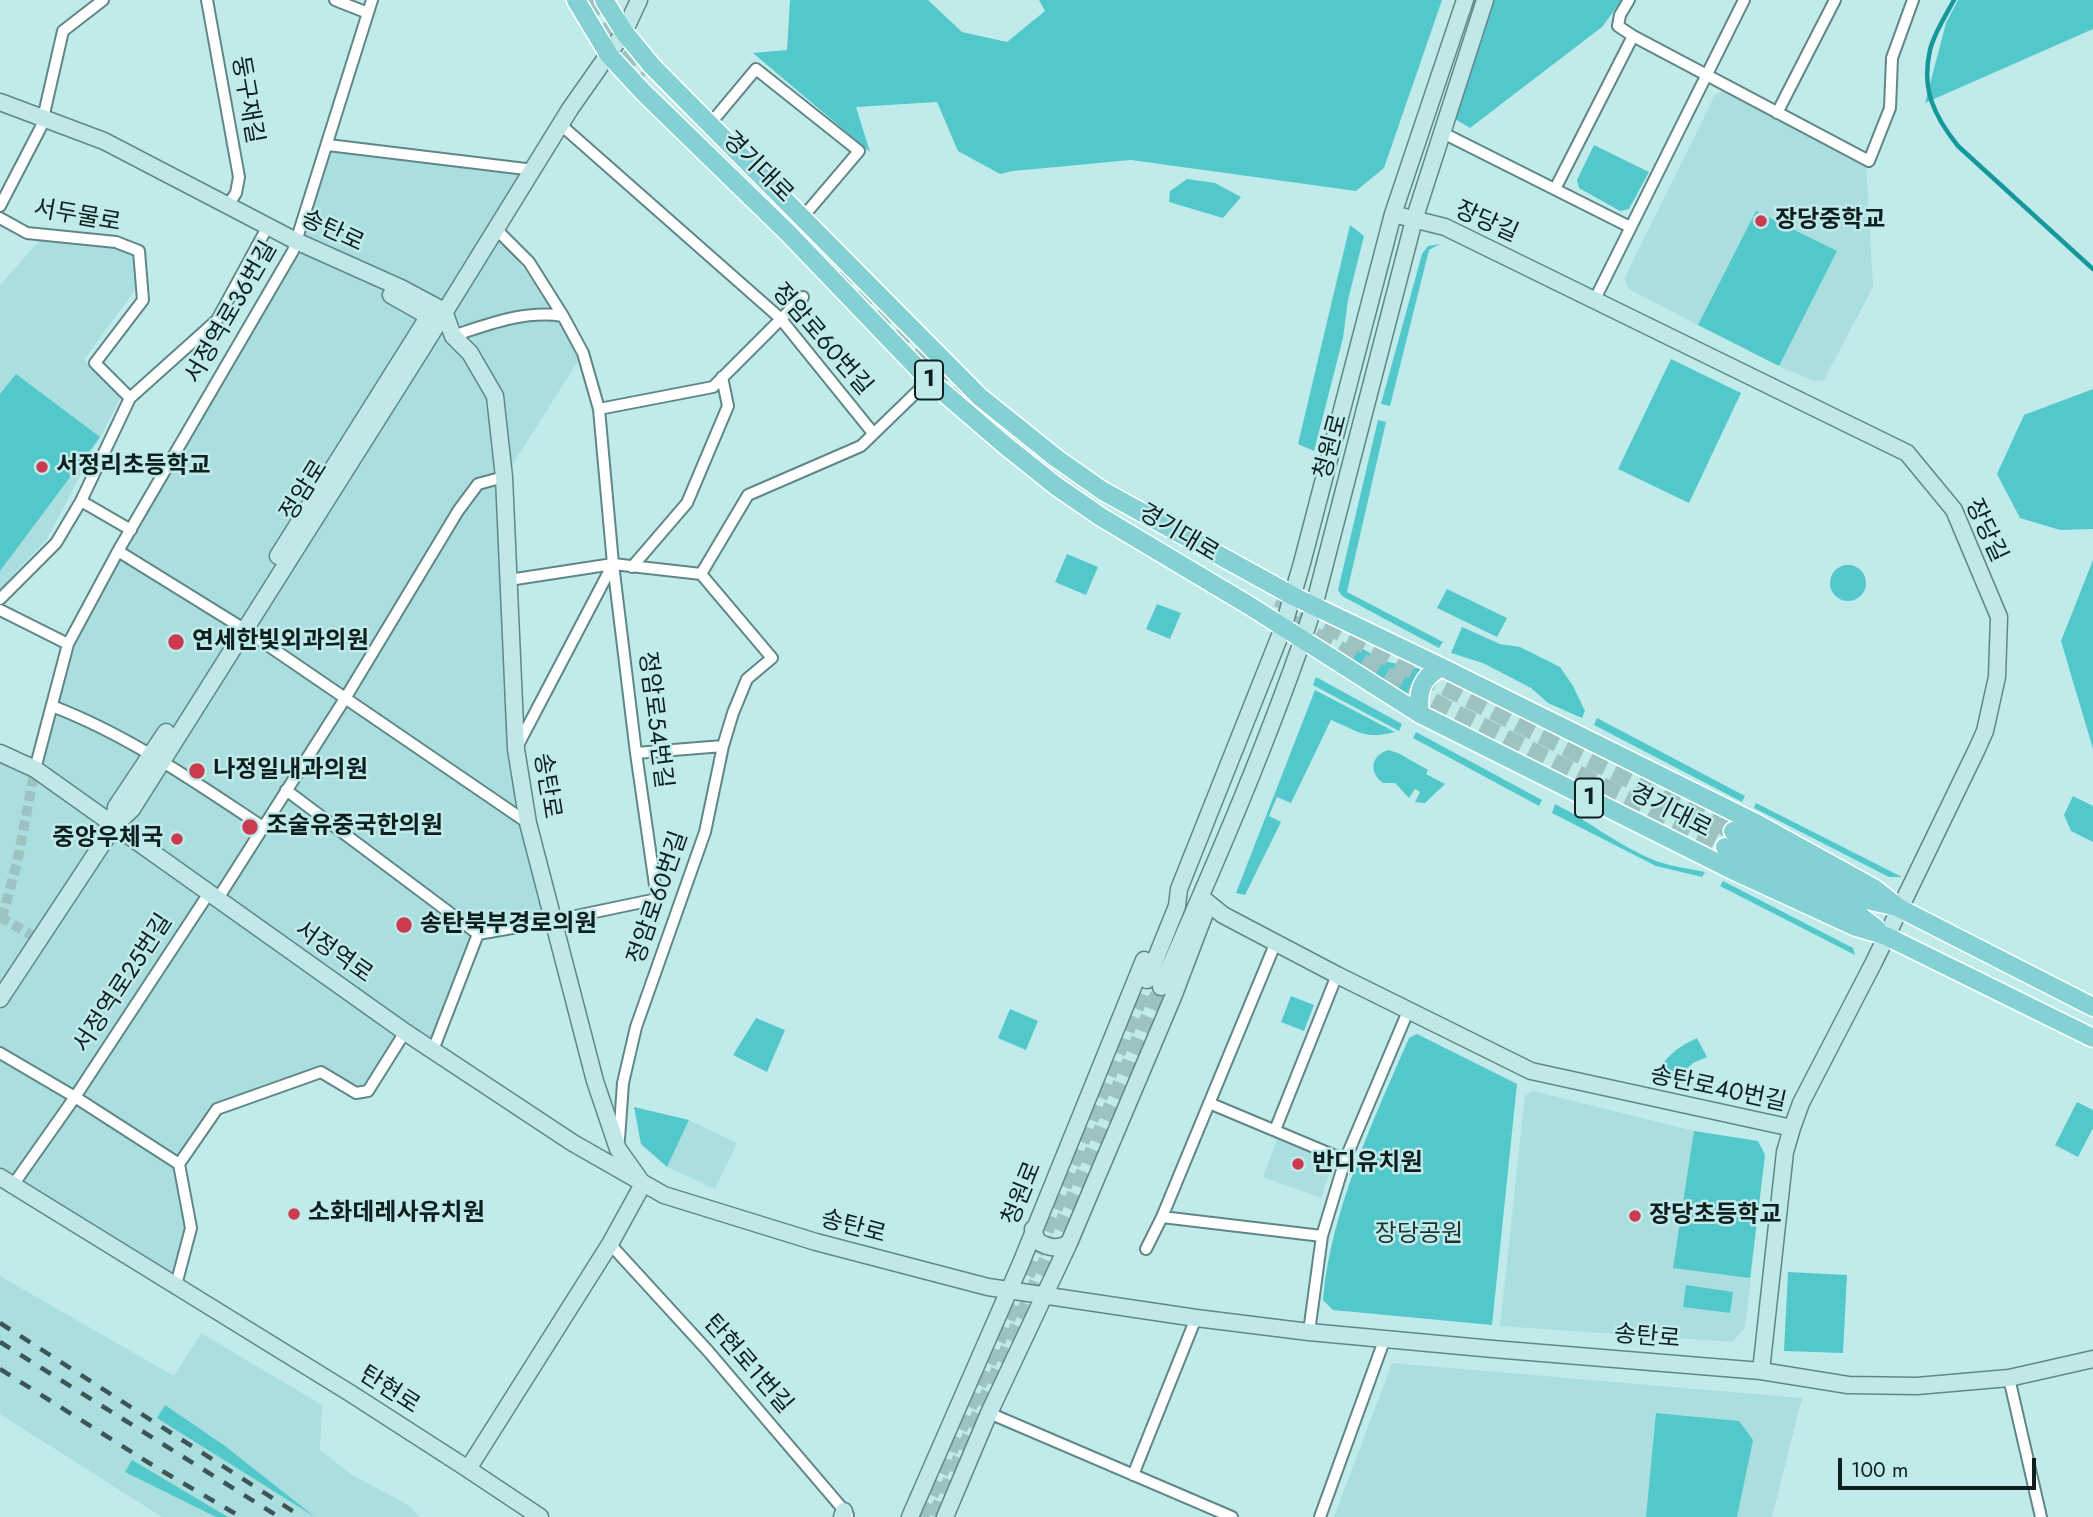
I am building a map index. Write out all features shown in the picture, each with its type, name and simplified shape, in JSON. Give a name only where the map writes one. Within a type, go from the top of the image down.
[{"type":"main road","name":"경기대로","points":[[576,0],[609,55],[643,92],[788,233],[929,380],[1056,486],[1101,517],[1420,714],[1730,869],[1856,928],[1892,922]]},
{"type":"main road","name":"경기대로","points":[[604,0],[624,32],[652,66],[802,218],[981,397],[1056,458],[1103,491],[1293,596],[1752,821],[1875,889],[1892,922]]},
{"type":"main road","points":[[1420,714],[1420,685],[1430,673],[1441,667]]},
{"type":"main road","name":"경기대로","points":[[2093,1007],[1892,922],[1860,916],[1729,839],[1867,900],[1892,922],[2093,1038]]},
{"type":"street","points":[[41,122],[63,31],[103,0]]},
{"type":"street","name":"둥구재길","points":[[206,0],[239,177],[236,192],[228,205]]},
{"type":"street","points":[[335,0],[368,13]]},
{"type":"street","name":"서정역로36번길","points":[[35,769],[68,644],[118,551],[295,246],[372,0]]},
{"type":"street","name":"정암로","points":[[0,999],[114,826],[131,809],[156,757],[420,352],[436,314],[497,230],[561,125],[624,32],[639,0]]},
{"type":"street","name":"청원로","points":[[910,1517],[1008,1290],[1166,907],[1179,889],[1283,628],[1393,214],[1465,0]]},
{"type":"street","name":"청원로","points":[[1179,889],[1177,906],[1154,983],[1202,898],[1303,640],[1414,220],[1485,0]]},
{"type":"street","points":[[1629,0],[1620,15],[1618,26],[1868,161],[1890,108],[1892,58],[1913,0]]},
{"type":"street","points":[[1595,299],[1744,0]]},
{"type":"street","points":[[1777,113],[1835,0]]},
{"type":"street","points":[[1555,189],[1633,36]]},
{"type":"street","name":"경기대로","points":[[710,124],[756,69],[859,151],[802,218]]},
{"type":"street","name":"송탄로","points":[[0,102],[397,298],[436,314],[470,353],[495,396],[504,477],[516,749],[528,823],[595,1082],[618,1149],[643,1184],[664,1195],[816,1242],[1008,1290],[1309,1332],[1761,1371],[1849,1385],[1917,1385],[2009,1378],[2093,1359]]},
{"type":"street","name":"송탄로","points":[[0,114],[41,122],[104,141],[228,205],[266,231]]},
{"type":"street","name":"서두물로","points":[[0,206],[41,122]]},
{"type":"street","name":"정암로60번길","points":[[561,125],[780,318],[873,433],[861,446],[748,495],[701,574],[772,658],[747,679],[733,713],[723,746],[705,832],[636,1027],[623,1083],[618,1149]]},
{"type":"street","points":[[1441,132],[1630,227]]},
{"type":"street","points":[[328,145],[534,170]]},
{"type":"street","name":"장당길","points":[[1393,214],[1445,228],[1907,453],[1954,510],[1999,617],[1997,677],[1984,731],[1801,1103],[1793,1128]]},
{"type":"street","name":"서두물로","points":[[0,218],[27,233],[116,242],[139,251],[143,300],[95,363],[130,398]]},
{"type":"street","name":"정암로54번길","points":[[497,230],[529,262],[563,316],[583,353],[599,409],[613,564],[657,899],[552,921]]},
{"type":"street","points":[[0,599],[56,543],[81,501],[130,398],[217,320],[266,231]]},
{"type":"street","points":[[599,409],[713,387],[803,297]]},
{"type":"street","points":[[453,336],[505,319],[547,314],[563,316]]},
{"type":"street","points":[[632,567],[687,503],[728,406],[722,377]]},
{"type":"street","points":[[873,433],[929,380]]},
{"type":"street","name":"서정역로25번길","points":[[6,1181],[75,1097],[263,827],[346,697],[458,511],[478,484],[504,477]]},
{"type":"street","points":[[81,501],[131,530]]},
{"type":"street","points":[[118,551],[240,626],[528,823]]},
{"type":"street","points":[[516,749],[613,564]]},
{"type":"street","points":[[509,580],[613,564],[701,574]]},
{"type":"street","points":[[0,610],[68,644]]},
{"type":"street","points":[[52,706],[156,757],[263,827]]},
{"type":"street","points":[[636,753],[723,746]]},
{"type":"street","name":"서정역로","points":[[0,752],[35,769],[405,1032],[573,1143],[643,1184]]},
{"type":"street","points":[[286,790],[478,934],[552,921]]},
{"type":"street","name":"청원로","points":[[945,1517],[989,1413],[1069,1243],[1173,997],[1205,913],[1202,898]]},
{"type":"street","name":"송탄로40번길","points":[[1202,898],[1223,915],[1337,975],[1531,1071],[1793,1128],[1785,1152],[1761,1371]]},
{"type":"street","points":[[433,1050],[478,934]]},
{"type":"street","points":[[1146,1249],[1162,1217],[1276,942]]},
{"type":"street","points":[[1275,1130],[1337,975]]},
{"type":"street","points":[[1309,1332],[1322,1236],[1345,1160],[1409,1009]]},
{"type":"street","points":[[176,1285],[191,1228],[179,1164],[217,1109],[321,1072],[356,1093],[368,1091],[405,1032]]},
{"type":"street","points":[[0,1053],[75,1097],[179,1164]]},
{"type":"street","points":[[1209,1103],[1345,1160]]},
{"type":"street","name":"탄현로","points":[[6,1181],[350,1393],[540,1517]]},
{"type":"street","points":[[468,1469],[610,1244],[643,1184]]},
{"type":"street","points":[[1162,1217],[1322,1236]]},
{"type":"street","points":[[1033,1229],[1037,1241],[1046,1247],[1059,1249],[1069,1243]]},
{"type":"street","name":"탄현로1번길","points":[[610,1244],[708,1351],[845,1515]]},
{"type":"street","points":[[1133,1475],[1196,1318]]},
{"type":"street","points":[[1320,1517],[1385,1338]]},
{"type":"street","points":[[2009,1378],[2041,1517]]},
{"type":"street","points":[[989,1413],[1232,1517]]},
{"type":"street","points":[[1197,1517],[1203,1505]]},
{"type":"shaded area","name":"장당중학교","points":[[1725,90],[1866,164],[1873,287],[1824,380],[1814,381],[1779,366],[1629,289],[1624,279],[1715,95]]},
{"type":"shaded area","points":[[328,145],[534,170],[497,231],[583,353],[504,478],[516,749],[552,921],[478,934],[433,1050],[405,1032],[368,1091],[321,1072],[217,1109],[179,1164],[191,1228],[176,1285],[0,1175],[0,762],[34,769],[68,644],[293,252]]},
{"type":"shaded area","name":"서정리초등학교","points":[[41,239],[121,245],[135,255],[138,286],[84,360],[122,395],[47,539],[0,589],[0,285]]},
{"type":"shaded area","name":"장당초등학교","points":[[1533,1091],[1694,1131],[1758,1141],[1765,1155],[1745,1327],[1733,1342],[1500,1326],[1525,1096]]},
{"type":"shaded area","points":[[689,1120],[737,1143],[715,1189],[667,1167]]},
{"type":"shaded area","name":"반디유치원","points":[[1277,1139],[1326,1158],[1331,1169],[1321,1198],[1263,1177]]},
{"type":"shaded area","points":[[0,1276],[174,1376],[201,1333],[322,1405],[320,1450],[351,1474],[410,1506],[419,1517],[162,1517],[0,1414]]},
{"type":"shaded area","points":[[1392,1363],[1802,1398],[1772,1517],[1334,1517]]},
{"type":"green space","points":[[790,0],[928,0],[962,32],[1007,42],[1045,11],[1039,0],[1442,0],[1384,168],[1356,191],[1131,160],[1000,174],[958,151],[937,102],[856,107],[870,152],[753,53],[787,50]]},
{"type":"green space","points":[[1493,0],[1622,0],[1602,27],[1470,128],[1455,119]]},
{"type":"green space","points":[[1958,0],[2093,0],[2093,29],[1925,103],[1946,23]]},
{"type":"green space","points":[[1594,145],[1649,172],[1629,209],[1620,211],[1579,188],[1577,180]]},
{"type":"green space","points":[[1187,179],[1215,183],[1241,197],[1223,218],[1169,202],[1170,191]]},
{"type":"green space","points":[[1756,211],[1837,251],[1779,366],[1698,325]]},
{"type":"green space","points":[[1350,225],[1364,236],[1348,300],[1343,338],[1314,451],[1298,444]]},
{"type":"green space","points":[[1440,244],[1429,250],[1390,406],[1381,404],[1422,254],[1428,246]]},
{"type":"green space","points":[[1671,359],[1741,393],[1689,503],[1618,469]]},
{"type":"green space","points":[[16,374],[100,437],[0,571],[0,394]]},
{"type":"green space","points":[[2093,389],[2093,529],[2060,530],[2020,518],[1997,474],[2024,415]]},
{"type":"green space","points":[[1378,420],[1386,422],[1347,592],[1443,642],[1439,648],[1342,596],[1338,590]]},
{"type":"green space","points":[[1067,554],[1098,567],[1086,595],[1055,582]]},
{"type":"green space","points":[[2093,560],[2093,749],[2061,641]]},
{"type":"green space","points":[[1848,565],[1861,570],[1866,583],[1861,596],[1848,601],[1835,596],[1830,583],[1835,570]]},
{"type":"green space","points":[[1447,589],[1507,618],[1497,637],[1437,608]]},
{"type":"green space","points":[[1157,604],[1181,613],[1170,639],[1146,629]]},
{"type":"green space","points":[[1462,627],[1500,644],[1520,647],[1560,667],[1585,711],[1582,718],[1548,703],[1531,688],[1483,663],[1451,653]]},
{"type":"green space","points":[[1354,644],[1384,661],[1425,670],[1414,703],[1369,669],[1348,657]]},
{"type":"green space","points":[[1316,677],[1402,724],[1399,731],[1313,685]]},
{"type":"green space","points":[[1315,690],[1395,732],[1368,735],[1331,720],[1291,803],[1277,797],[1269,816],[1281,822],[1245,895],[1236,893]]},
{"type":"green space","points":[[1597,718],[1745,796],[1742,802],[1594,725]]},
{"type":"green space","points":[[1416,732],[1542,800],[1539,806],[1413,738]]},
{"type":"green space","points":[[1388,750],[1428,770],[1426,774],[1445,784],[1425,803],[1415,802],[1420,792],[1415,789],[1409,798],[1395,783],[1383,783],[1375,774],[1374,765],[1378,756]]},
{"type":"green space","points":[[2073,796],[2093,806],[2093,842],[2071,831],[2064,815]]},
{"type":"green space","points":[[1756,803],[1902,877],[1889,877],[1754,808]]},
{"type":"green space","points":[[1555,804],[1656,861],[1705,872],[1702,877],[1656,866],[1552,813]]},
{"type":"green space","points":[[1723,881],[1853,948],[1855,955],[1720,886]]},
{"type":"green space","points":[[1291,996],[1314,1005],[1304,1031],[1281,1022]]},
{"type":"green space","points":[[1010,1009],[1038,1021],[1026,1050],[998,1038]]},
{"type":"green space","points":[[756,1018],[785,1030],[767,1072],[733,1055]]},
{"type":"green space","name":"장당공원","points":[[1417,1034],[1517,1084],[1492,1325],[1333,1310],[1323,1300],[1334,1234],[1356,1166],[1409,1038]]},
{"type":"green space","points":[[1697,1038],[1707,1057],[1693,1063],[1676,1079],[1656,1074],[1673,1053]]},
{"type":"green space","points":[[2077,1102],[2093,1110],[2093,1128],[2078,1157],[2055,1145]]},
{"type":"green space","points":[[634,1107],[689,1120],[667,1167],[641,1144]]},
{"type":"green space","points":[[1694,1131],[1758,1141],[1765,1155],[1750,1278],[1673,1268]]},
{"type":"green space","points":[[1788,1272],[1847,1275],[1843,1353],[1784,1351]]},
{"type":"green space","points":[[1686,1285],[1733,1292],[1730,1313],[1683,1307]]},
{"type":"green space","points":[[165,1405],[225,1446],[315,1517],[157,1418]]},
{"type":"green space","points":[[1656,1413],[1739,1421],[1753,1440],[1737,1517],[1646,1517]]},
{"type":"green space","points":[[132,1460],[228,1517],[216,1517],[125,1472]]},
{"type":"waterway","points":[[1954,0],[1940,24],[1930,50],[1927,77],[1936,113],[1958,146],[2093,269]]},
{"type":"tunnel","points":[[589,0],[608,41]]},
{"type":"tunnel","points":[[610,28],[648,73]]},
{"type":"tunnel","points":[[842,270],[970,399]]},
{"type":"tunnel","points":[[1278,598],[1447,688],[1733,831]]},
{"type":"tunnel","points":[[1291,623],[1443,707],[1725,847]]},
{"type":"tunnel","points":[[2,918],[17,863],[35,769]]},
{"type":"tunnel","points":[[0,917],[40,940]]},
{"type":"tunnel","points":[[921,1517],[1044,1235],[1147,980]]},
{"type":"tunnel","points":[[935,1517],[1056,1239],[1161,987]]},
{"type":"railway","points":[[0,1323],[302,1517]]},
{"type":"railway","points":[[0,1342],[279,1517]]},
{"type":"railway","points":[[0,1369],[157,1468],[241,1517]]},
{"type":"place","name":"장당중학교","points":[[1761,221]]},
{"type":"place","name":"서정리초등학교","points":[[42,467]]},
{"type":"place","name":"연세한빛외과의원","points":[[176,642]]},
{"type":"place","name":"나정일내과의원","points":[[197,771]]},
{"type":"place","name":"조술유중국한의원","points":[[250,827]]},
{"type":"place","name":"중앙우체국","points":[[177,839]]},
{"type":"place","name":"송탄북부경로의원","points":[[404,925]]},
{"type":"place","name":"반디유치원","points":[[1298,1164]]},
{"type":"place","name":"소화데레사유치원","points":[[294,1214]]},
{"type":"place","name":"장당초등학교","points":[[1635,1216]]}]
